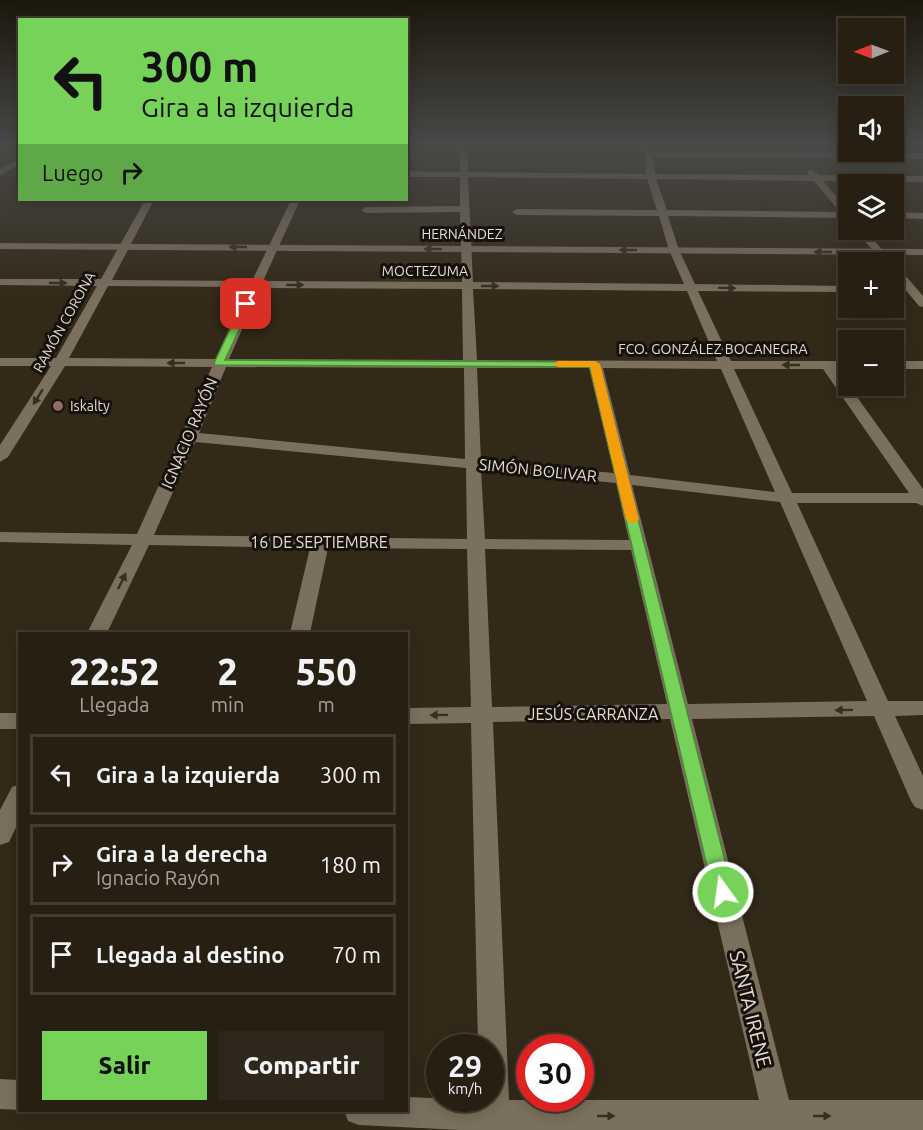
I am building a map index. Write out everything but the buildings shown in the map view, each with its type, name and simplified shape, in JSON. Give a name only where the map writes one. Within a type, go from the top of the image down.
[{"type":"street","points":[[465,197],[495,1123]]},
{"type":"street","points":[[658,197],[674,250],[923,801]]},
{"type":"street","name":"RAMÓN CORONA","points":[[0,458],[60,363],[149,201]]},
{"type":"street","name":"IGNACIO RAYÓN","points":[[96,632],[142,541],[190,437],[219,363],[296,201]]},
{"type":"street","points":[[366,210],[465,209]]},
{"type":"street","points":[[517,212],[838,216]]},
{"type":"street","points":[[904,215],[923,216]]},
{"type":"street","points":[[869,240],[879,252]]},
{"type":"street","name":"HERNÁNDEZ","points":[[0,246],[879,252]]},
{"type":"street","name":"HERNÁNDEZ","points":[[904,252],[923,252]]},
{"type":"street","points":[[904,278],[917,290],[923,303]]},
{"type":"street","name":"MOCTEZUMA","points":[[0,282],[838,289]]},
{"type":"street","name":"FCO. GONZÁLEZ BOCANEGRA","points":[[0,362],[838,365]]},
{"type":"street","name":"SANTA IRENE","points":[[595,364],[779,1123]]},
{"type":"street","points":[[827,365],[922,499]]},
{"type":"street","points":[[904,365],[923,365]]},
{"type":"street","name":"SIMÓN BOLIVAR","points":[[190,437],[623,479],[786,498],[922,499]]},
{"type":"street","name":"16 DE SEPTIEMBRE","points":[[0,537],[142,541],[639,545]]},
{"type":"street","points":[[300,632],[320,543]]},
{"type":"street","name":"JESÚS CARRANZA","points":[[408,716],[923,708]]},
{"type":"street","points":[[0,721],[18,721]]},
{"type":"street","points":[[0,835],[18,797]]},
{"type":"street","points":[[0,1094],[18,1095]]},
{"type":"street","points":[[379,1112],[495,1123],[779,1123],[923,1116]]},
{"type":"slow traffic","points":[[558,364],[595,364],[633,520]]},
{"type":"place","name":"Iskalty","points":[[58,406]]},
{"type":"route","points":[[246,304],[219,363],[595,364],[723,892]]}]
